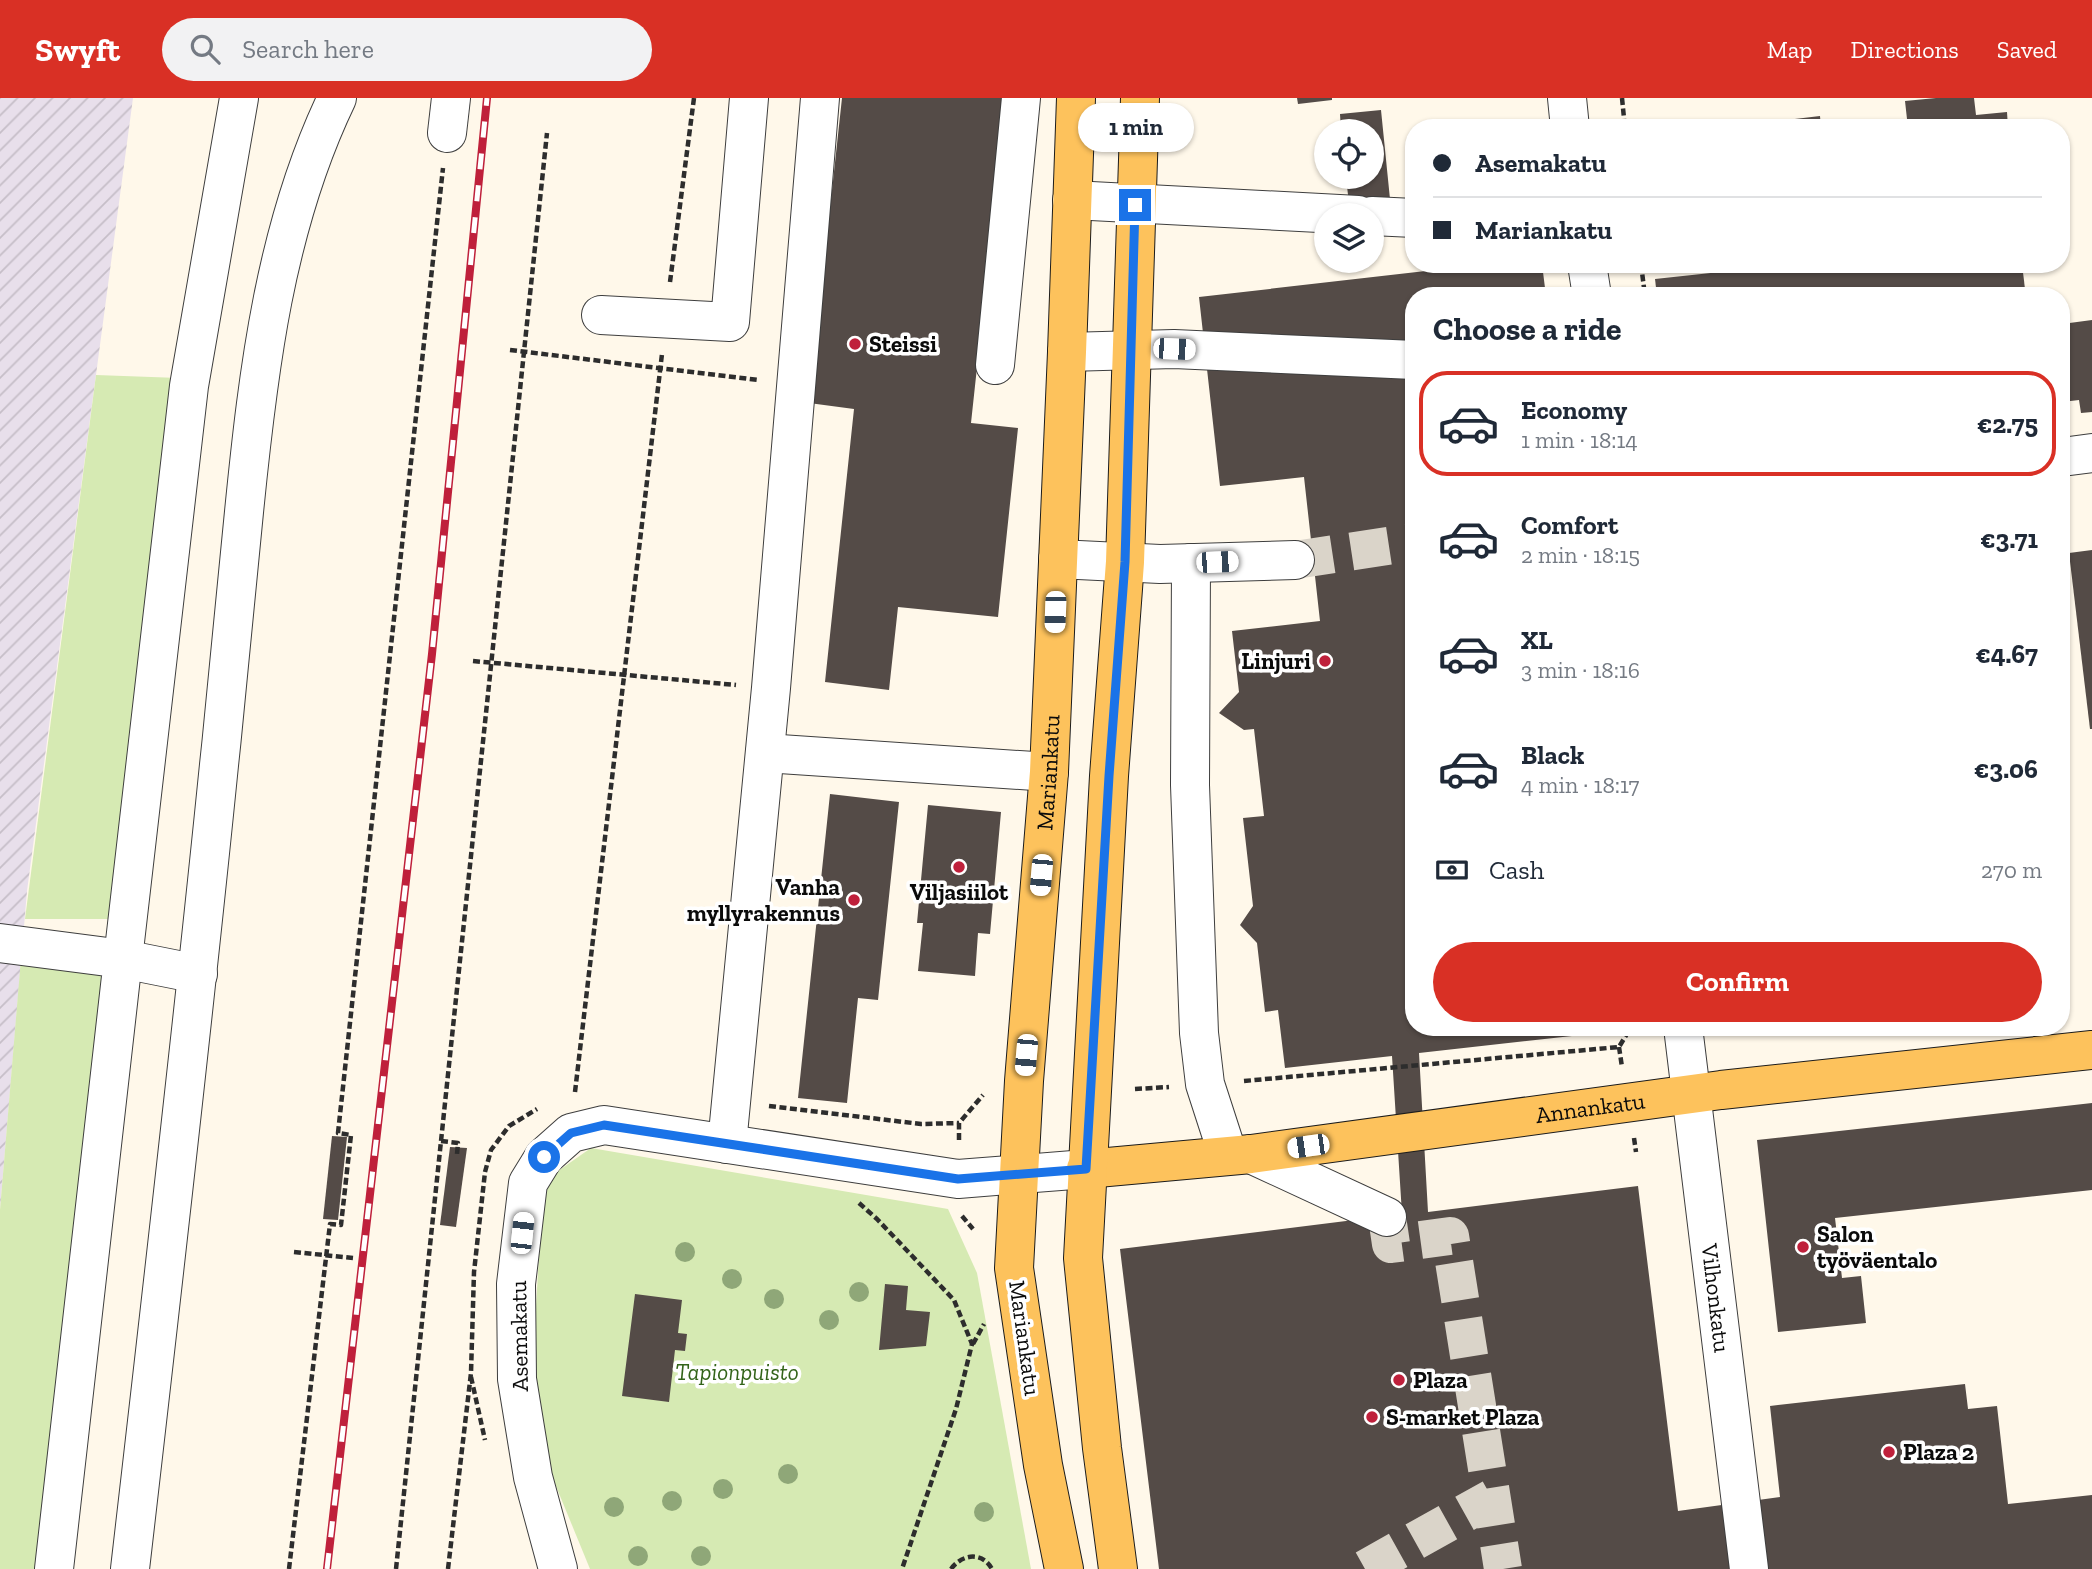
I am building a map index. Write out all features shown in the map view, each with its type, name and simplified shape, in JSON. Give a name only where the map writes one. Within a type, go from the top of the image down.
[{"type":"main road","name":"Mariankatu","points":[[1064,1569],[1043,1465],[1014,1268],[1024,1081],[1032,771],[1058,559],[1076,98]]},
{"type":"main road","points":[[1118,1569],[1102,1448],[1083,1258],[1107,803],[1125,562],[1140,98]]},
{"type":"main road","name":"Annankatu","points":[[1086,1169],[1239,1154],[1691,1094],[2092,1050]]},
{"type":"street","points":[[54,1569],[189,386],[239,98]]},
{"type":"street","points":[[130,1569],[198,974],[256,395],[276,280],[299,188],[322,128],[337,98]]},
{"type":"street","points":[[601,315],[730,323],[749,98]]},
{"type":"street","points":[[727,1144],[771,688],[820,98]]},
{"type":"street","points":[[995,365],[1021,98]]},
{"type":"street","points":[[1567,98],[1569,119]]},
{"type":"street","points":[[1072,200],[1314,213]]},
{"type":"street","points":[[1384,217],[1405,218]]},
{"type":"street","points":[[1068,352],[1174,349],[1405,360]]},
{"type":"street","points":[[2070,456],[2092,453]]},
{"type":"street","points":[[1058,559],[1125,562],[1295,560]]},
{"type":"street","points":[[1191,562],[1190,785],[1199,1033],[1205,1084],[1239,1154],[1387,1217]]},
{"type":"street","points":[[765,753],[1032,771]]},
{"type":"street","points":[[4,944],[123,959],[198,974]]},
{"type":"street","name":"Vilhonkatu","points":[[1684,1036],[1748,1569]]},
{"type":"street","name":"Asemakatu","points":[[558,1569],[533,1477],[517,1379],[516,1284],[527,1183],[544,1157],[571,1133],[604,1125],[958,1179],[1086,1169]]},
{"type":"path","points":[[571,1133],[694,98]]},
{"type":"path","points":[[1622,98],[1624,119]]},
{"type":"path","points":[[339,1142],[339,1119],[449,115]]},
{"type":"path","points":[[396,1569],[547,132]]},
{"type":"path","points":[[510,350],[660,370],[797,384]]},
{"type":"path","points":[[473,661],[771,688]]},
{"type":"path","points":[[1135,1089],[1619,1047],[1626,1036]]},
{"type":"path","points":[[731,1101],[921,1124],[959,1123]]},
{"type":"path","points":[[289,1569],[331,1222],[341,1225],[351,1135],[340,1134]]},
{"type":"path","points":[[441,1141],[458,1143],[457,1154]]},
{"type":"path","points":[[850,1195],[877,1219],[954,1300],[972,1344]]},
{"type":"path","points":[[960,1212],[973,1229]]},
{"type":"path","points":[[294,1252],[353,1258]]},
{"type":"path","points":[[902,1569],[956,1409],[972,1344],[989,1314]]},
{"type":"path","points":[[448,1569],[471,1373]]},
{"type":"path","points":[[951,1569],[958,1560],[968,1556],[978,1556],[992,1569]]},
{"type":"shaded area","points":[[0,98],[133,98],[27,891],[0,1210]]},
{"type":"green space","points":[[96,375],[179,378],[114,919],[25,919]]},
{"type":"green space","points":[[21,958],[109,967],[41,1569],[0,1569],[0,1210]]},
{"type":"green space","name":"Tapionpuisto","points":[[591,1148],[948,1209],[977,1273],[1031,1569],[590,1569],[551,1474],[533,1358],[541,1221],[548,1178]]},
{"type":"building","points":[[842,98],[1006,98],[971,423],[1018,428],[998,617],[898,607],[889,690],[825,682],[854,409],[809,403]]},
{"type":"building","points":[[1297,98],[1332,98],[1332,100],[1298,104]]},
{"type":"building","points":[[1974,98],[1976,115],[2007,112],[2007,119],[1907,119],[1905,101]]},
{"type":"building","points":[[1381,110],[1382,119],[1340,119],[1340,114]]},
{"type":"building","points":[[1820,116],[1820,119],[1794,119]]},
{"type":"building","points":[[1384,140],[1391,209],[1384,210],[1384,203],[1349,203],[1347,189],[1384,189]]},
{"type":"building","points":[[1408,273],[1543,273],[1545,287],[1405,287],[1405,1036],[1572,1036],[1419,1053],[1428,1212],[1638,1186],[1678,1511],[1780,1497],[1770,1406],[1965,1384],[1968,1409],[1997,1406],[2008,1504],[2092,1495],[2092,1569],[1159,1569],[1120,1249],[1402,1214],[1392,1056],[1285,1068],[1278,1010],[1265,1012],[1257,943],[1240,925],[1253,906],[1243,818],[1264,816],[1254,729],[1244,730],[1219,713],[1239,692],[1232,631],[1320,621],[1304,477],[1220,486],[1199,297]]},
{"type":"building","points":[[1711,273],[2023,273],[2025,287],[1656,287],[1655,279]]},
{"type":"building","points":[[2092,320],[2092,412],[2081,413],[2079,400],[2070,401],[2070,323]]},
{"type":"building","points":[[2092,550],[2092,729],[2090,729],[2070,553]]},
{"type":"building","name":"Vanha myllyrakennus","points":[[830,794],[899,802],[878,1000],[858,998],[847,1103],[798,1098]]},
{"type":"building","name":"Viljasiilot","points":[[928,805],[1001,812],[990,934],[978,933],[975,976],[918,971],[923,923],[917,923]]},
{"type":"building","name":"Salon työväentalo","points":[[2092,1103],[2092,1190],[1835,1218],[1842,1278],[1861,1276],[1866,1323],[1778,1332],[1757,1140]]},
{"type":"building","points":[[332,1136],[347,1137],[338,1220],[323,1219]]},
{"type":"building","points":[[450,1147],[467,1148],[456,1227],[440,1225]]},
{"type":"building","points":[[885,1284],[908,1286],[906,1310],[930,1312],[926,1346],[879,1350]]},
{"type":"building","points":[[635,1294],[682,1300],[678,1333],[687,1334],[685,1351],[675,1350],[669,1402],[622,1396]]},
{"type":"tunnel","points":[[1295,560],[1405,543]]},
{"type":"tunnel","points":[[1387,1217],[1391,1244],[1450,1236],[1503,1569]]},
{"type":"tunnel","points":[[1365,1569],[1492,1498]]},
{"type":"railway","points":[[327,1569],[432,654],[487,98]]},
{"type":"place","name":"Steissi","points":[[855,344]]},
{"type":"place","name":"Linjuri","points":[[1325,661]]},
{"type":"place","name":"Viljasiilot","points":[[959,867]]},
{"type":"place","name":"Vanha myllyrakennus","points":[[854,900]]},
{"type":"place","name":"Salon työväentalo","points":[[1803,1247]]},
{"type":"place","name":"Plaza","points":[[1399,1380]]},
{"type":"place","name":"S-market Plaza","points":[[1372,1417]]},
{"type":"place","name":"Plaza 2","points":[[1889,1452]]},
{"type":"route","points":[[544,1157],[571,1133],[604,1125],[958,1179],[1086,1169],[1109,776],[1125,562],[1135,205]]}]
